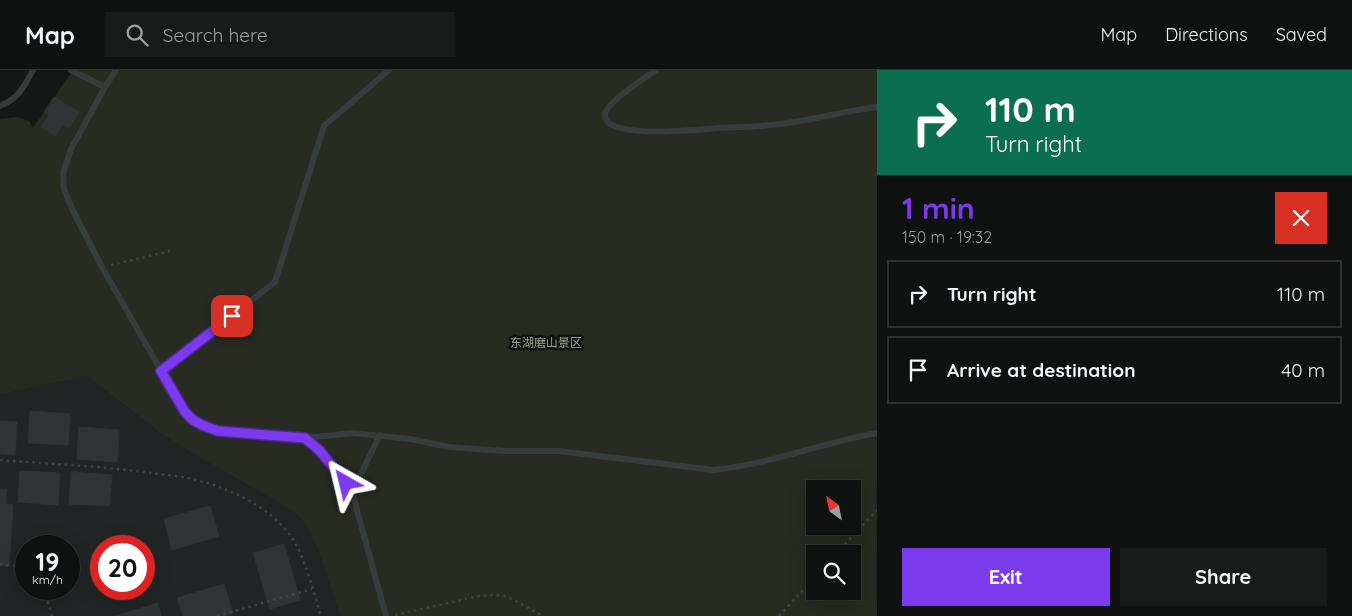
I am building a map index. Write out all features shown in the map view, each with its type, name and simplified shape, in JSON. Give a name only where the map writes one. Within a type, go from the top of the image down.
[{"type":"lane","points":[[0,106],[20,93],[33,70]]},
{"type":"lane","points":[[71,70],[105,87]]},
{"type":"lane","points":[[116,70],[76,138],[62,173],[62,181],[66,196],[102,267],[161,371],[185,412],[202,425],[218,431],[305,438],[353,433],[380,435],[410,438],[449,447],[504,451],[558,451],[714,470],[735,468],[877,433]]},
{"type":"lane","points":[[161,371],[275,282],[324,126],[389,70]]},
{"type":"lane","points":[[656,70],[611,103],[605,111],[606,120],[610,124],[626,129],[651,132],[780,124],[877,107]]},
{"type":"lane","points":[[352,492],[380,435]]},
{"type":"lane","points":[[305,438],[320,451],[352,492],[388,616]]},
{"type":"path","points":[[102,267],[170,251]]},
{"type":"path","points":[[0,460],[120,469],[197,480],[226,490],[264,511],[287,532],[298,547],[321,616]]},
{"type":"path","points":[[844,545],[877,510]]},
{"type":"path","points":[[0,564],[15,565]]},
{"type":"path","points":[[779,616],[806,587]]},
{"type":"path","points":[[217,616],[312,588]]},
{"type":"path","points":[[388,616],[479,596],[494,595],[514,600],[543,616]]},
{"type":"path","points":[[47,600],[52,616]]},
{"type":"shaded area","points":[[87,376],[163,435],[281,504],[301,518],[319,553],[340,616],[0,616],[0,395]]},
{"type":"green space","name":"东湖磨山景区","points":[[73,70],[877,70],[877,616],[340,616],[319,553],[301,518],[281,504],[163,435],[87,376],[0,395],[0,119],[17,117],[29,121],[33,128]]},
{"type":"building","points":[[54,97],[79,112],[69,128],[63,124],[55,136],[41,127],[49,115],[44,112]]},
{"type":"building","points":[[30,411],[70,414],[68,445],[28,443]]},
{"type":"building","points":[[0,421],[17,422],[15,455],[0,454]]},
{"type":"building","points":[[79,427],[119,430],[117,462],[77,459]]},
{"type":"building","points":[[20,471],[60,473],[58,505],[18,502]]},
{"type":"building","points":[[71,472],[112,475],[109,506],[69,504]]},
{"type":"building","points":[[0,489],[7,489],[6,504],[13,505],[9,567],[0,566]]},
{"type":"building","points":[[210,506],[219,536],[172,550],[164,519]]},
{"type":"building","points":[[284,544],[300,600],[270,609],[253,553]]},
{"type":"building","points":[[224,584],[233,613],[224,616],[183,616],[177,598]]},
{"type":"building","points":[[158,603],[161,616],[115,616]]},
{"type":"route","points":[[232,316],[161,371],[185,412],[193,420],[218,431],[305,438],[320,451],[346,483]]}]
